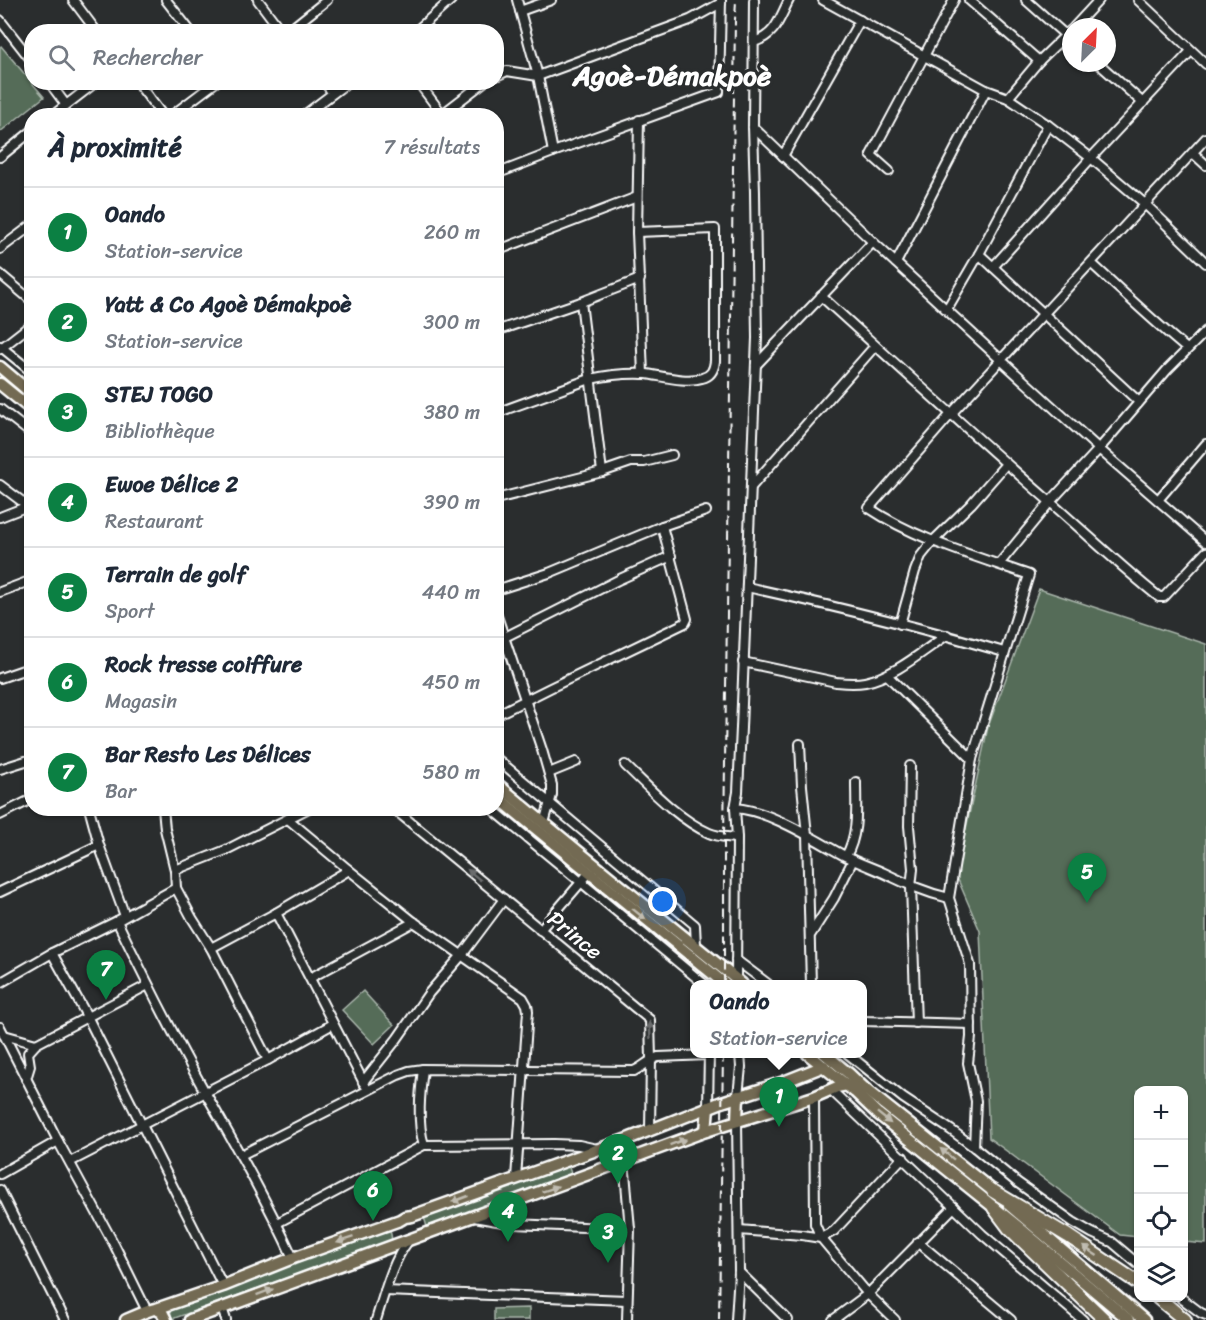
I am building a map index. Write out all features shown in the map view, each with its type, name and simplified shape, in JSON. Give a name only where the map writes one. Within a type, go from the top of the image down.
[{"type":"highway","points":[[993,1191],[1068,1236],[1134,1280]]},
{"type":"highway","points":[[994,1208],[1009,1228],[1105,1320]]},
{"type":"highway","points":[[1163,1302],[1185,1320]]},
{"type":"main road","points":[[0,367],[24,387]]},
{"type":"main road","points":[[0,384],[24,404]]},
{"type":"main road","points":[[504,790],[737,980]]},
{"type":"main road","points":[[504,803],[717,980]]},
{"type":"main road","points":[[814,1058],[878,1114],[1129,1320]]},
{"type":"main road","points":[[831,1058],[866,1090],[993,1191],[1144,1320]]},
{"type":"main road","points":[[126,1320],[223,1286],[400,1220],[405,1216],[412,1216],[616,1143],[708,1107],[824,1066],[834,1071],[848,1073]]},
{"type":"main road","points":[[190,1320],[706,1131],[814,1097],[831,1089],[847,1085],[866,1090]]},
{"type":"main road","points":[[737,1121],[738,1096]]},
{"type":"main road","points":[[706,1131],[708,1107]]},
{"type":"main road","points":[[574,1158],[580,1178]]},
{"type":"main road","points":[[400,1220],[397,1227],[399,1233],[403,1238],[413,1238],[420,1232],[421,1226],[412,1216]]},
{"type":"main road","points":[[147,1313],[162,1312],[166,1320]]},
{"type":"street","points":[[73,0],[91,24]]},
{"type":"street","points":[[166,0],[184,24]]},
{"type":"street","points":[[258,0],[278,24]]},
{"type":"street","points":[[295,24],[327,0]]},
{"type":"street","points":[[424,24],[451,0]]},
{"type":"street","points":[[517,0],[538,76],[553,152]]},
{"type":"street","points":[[520,11],[551,0]]},
{"type":"street","points":[[739,980],[736,960],[737,838],[735,808],[738,792],[756,365],[754,0]]},
{"type":"street","points":[[754,42],[765,37],[774,29],[789,0]]},
{"type":"street","points":[[823,0],[986,90],[1008,98],[1048,125],[1145,204],[1206,263]]},
{"type":"street","points":[[889,171],[871,155],[954,0]]},
{"type":"street","points":[[969,0],[1039,62]]},
{"type":"street","points":[[1026,0],[1062,27]]},
{"type":"street","points":[[1084,18],[1100,0]]},
{"type":"street","points":[[1138,0],[1206,64]]},
{"type":"street","points":[[504,72],[538,76],[690,20],[721,2]]},
{"type":"street","points":[[504,171],[719,92],[721,2]]},
{"type":"street","points":[[783,156],[860,20]]},
{"type":"street","points":[[1,25],[24,52]]},
{"type":"street","points":[[1008,98],[1039,62],[1062,40]]},
{"type":"street","points":[[993,267],[1191,51]]},
{"type":"street","points":[[1108,72],[1143,103]]},
{"type":"street","points":[[55,90],[66,105]]},
{"type":"street","points":[[62,108],[86,90]]},
{"type":"street","points":[[143,90],[158,108]]},
{"type":"street","points":[[182,108],[205,90]]},
{"type":"street","points":[[313,108],[337,90]]},
{"type":"street","points":[[424,90],[436,108]]},
{"type":"street","points":[[450,108],[474,90]]},
{"type":"street","points":[[896,263],[986,90]]},
{"type":"street","points":[[639,120],[637,232],[643,374]]},
{"type":"street","points":[[947,309],[1048,125]]},
{"type":"street","points":[[753,127],[1001,360],[1206,542]]},
{"type":"street","points":[[0,157],[24,138]]},
{"type":"street","points":[[974,1147],[976,1101],[968,1063],[971,1037],[970,964],[949,898],[972,759],[1029,575],[933,541],[886,519],[869,508],[951,414],[1206,138]]},
{"type":"street","points":[[1193,153],[1206,165]]},
{"type":"street","points":[[504,248],[637,197]]},
{"type":"street","points":[[504,410],[590,379],[611,375],[643,374],[700,379],[711,374],[714,368],[715,229],[637,232]]},
{"type":"street","points":[[0,249],[24,231]]},
{"type":"street","points":[[756,365],[873,242]]},
{"type":"street","points":[[979,254],[1139,402]]},
{"type":"street","points":[[1091,263],[1187,350]]},
{"type":"street","points":[[0,274],[24,294]]},
{"type":"street","points":[[504,328],[640,279]]},
{"type":"street","points":[[821,297],[1111,558],[1161,598],[1206,552]]},
{"type":"street","points":[[581,302],[603,472]]},
{"type":"street","points":[[24,330],[0,348],[24,366]]},
{"type":"street","points":[[999,564],[1050,502],[1206,331]]},
{"type":"street","points":[[752,486],[875,346]]},
{"type":"street","points":[[0,409],[24,428]]},
{"type":"street","points":[[1158,500],[1206,444]]},
{"type":"street","points":[[504,496],[603,472],[631,462],[644,462],[672,455]]},
{"type":"street","points":[[900,624],[921,556],[1006,464]]},
{"type":"street","points":[[0,485],[24,503]]},
{"type":"street","points":[[0,517],[24,510]]},
{"type":"street","points":[[504,587],[549,573],[662,526],[706,511]]},
{"type":"street","points":[[504,711],[685,623],[687,619],[662,526]]},
{"type":"street","points":[[544,823],[552,795],[552,785],[505,637],[671,556]]},
{"type":"street","points":[[0,592],[24,583]]},
{"type":"street","points":[[747,587],[851,610],[1004,652]]},
{"type":"street","points":[[743,662],[826,680],[863,683],[887,675],[947,635]]},
{"type":"street","points":[[0,678],[24,670]]},
{"type":"street","points":[[887,675],[972,759]]},
{"type":"street","points":[[800,744],[807,835],[811,980]]},
{"type":"street","points":[[0,769],[24,762]]},
{"type":"street","points":[[549,773],[576,762]]},
{"type":"street","points":[[504,765],[695,925],[696,946]]},
{"type":"street","points":[[625,765],[657,796],[690,822],[711,834],[737,838]]},
{"type":"street","points":[[910,766],[909,826],[913,869],[911,887],[916,1023]]},
{"type":"street","points":[[810,935],[834,898],[849,858],[856,820],[856,782]]},
{"type":"street","points":[[0,815],[24,803]]},
{"type":"street","points":[[735,808],[751,810],[807,835],[911,887],[949,898]]},
{"type":"street","points":[[91,816],[99,845],[125,916]]},
{"type":"street","points":[[164,816],[175,870],[176,888],[211,948],[268,1060]]},
{"type":"street","points":[[175,870],[226,850],[294,816]]},
{"type":"street","name":"Prince","points":[[403,816],[650,1020],[650,1130]]},
{"type":"street","points":[[501,816],[699,980]]},
{"type":"street","points":[[288,819],[414,922],[523,998],[528,1011],[516,1178]]},
{"type":"street","points":[[0,892],[99,845]]},
{"type":"street","points":[[211,948],[349,870]]},
{"type":"street","points":[[540,930],[589,873]]},
{"type":"street","points":[[0,983],[176,888]]},
{"type":"street","points":[[363,1082],[429,993],[462,955],[504,900]]},
{"type":"street","points":[[276,913],[368,1091]]},
{"type":"street","points":[[117,921],[148,985],[241,1155],[293,1258]]},
{"type":"street","points":[[310,978],[414,922]]},
{"type":"street","points":[[52,953],[88,1018],[223,1286]]},
{"type":"street","points":[[736,960],[763,980]]},
{"type":"street","points":[[26,1079],[30,1066],[28,1053],[36,1044],[148,985]]},
{"type":"street","points":[[867,1021],[971,1024]]},
{"type":"street","points":[[70,1162],[268,1060],[333,1023]]},
{"type":"street","points":[[0,1027],[115,1246],[147,1313]]},
{"type":"street","points":[[4,1035],[36,1044]]},
{"type":"street","points":[[241,1155],[409,1071],[634,1071],[658,1057],[690,1055]]},
{"type":"street","points":[[708,1107],[709,1058]]},
{"type":"street","points":[[738,1096],[740,1058]]},
{"type":"street","points":[[854,1058],[903,1098],[951,1130],[1018,1183],[1073,1222],[1112,1242],[1134,1261]]},
{"type":"street","points":[[423,1070],[419,1129],[424,1146]]},
{"type":"street","points":[[831,1089],[982,1234],[1083,1320]]},
{"type":"street","points":[[814,1097],[815,1224],[821,1238],[868,1294],[895,1320]]},
{"type":"street","points":[[736,1320],[739,1272],[737,1121]]},
{"type":"street","points":[[0,1174],[58,1141]]},
{"type":"street","points":[[277,1223],[424,1146],[519,1143],[579,1145],[597,1149]]},
{"type":"street","points":[[616,1143],[623,1163],[630,1229],[627,1320]]},
{"type":"street","points":[[739,1230],[802,1234],[821,1238],[834,1231],[903,1157]]},
{"type":"street","points":[[0,1190],[65,1320]]},
{"type":"street","points":[[833,1320],[868,1294],[954,1207]]},
{"type":"street","points":[[472,1217],[514,1224],[630,1229]]},
{"type":"street","points":[[376,1320],[401,1251],[413,1238]]},
{"type":"street","points":[[918,1242],[1011,1320]]},
{"type":"street","points":[[739,1272],[788,1320]]},
{"type":"street","points":[[385,1291],[627,1300]]},
{"type":"street","points":[[1186,1302],[1206,1315]]},
{"type":"street","points":[[222,1308],[226,1320]]},
{"type":"green space","points":[[0,47],[24,73],[24,90],[38,90],[44,97],[30,108],[24,108],[24,113],[0,132]]},
{"type":"green space","points":[[1039,589],[1206,644],[1206,1244],[1188,1242],[1188,1086],[1134,1086],[1134,1237],[1120,1235],[989,1138],[980,931],[956,875],[988,727]]},
{"type":"green space","points":[[363,991],[394,1025],[374,1044],[342,1010]]},
{"type":"green space","points":[[568,1165],[572,1176],[427,1227],[424,1217]]},
{"type":"green space","points":[[390,1229],[392,1240],[172,1319],[170,1309]]},
{"type":"green space","points":[[529,1308],[529,1320],[494,1320],[494,1309]]},
{"type":"railway","points":[[724,980],[736,0]]},
{"type":"railway","points":[[719,1320],[723,1058]]},
{"type":"place","name":"Terrain de golf","points":[[1087,903]]},
{"type":"place","name":"Bar Resto Les Délices","points":[[106,1000]]},
{"type":"place","name":"Oando","points":[[779,1127]]},
{"type":"place","name":"Yatt & Co Agoè Démakpoè","points":[[618,1184]]},
{"type":"place","name":"Rock tresse coiffure","points":[[373,1221]]},
{"type":"place","name":"Ewoe Délice 2","points":[[508,1242]]},
{"type":"place","name":"STEJ TOGO","points":[[608,1263]]},
{"type":"district","name":"Agoè-Démakpoè","points":[[672,75]]}]
